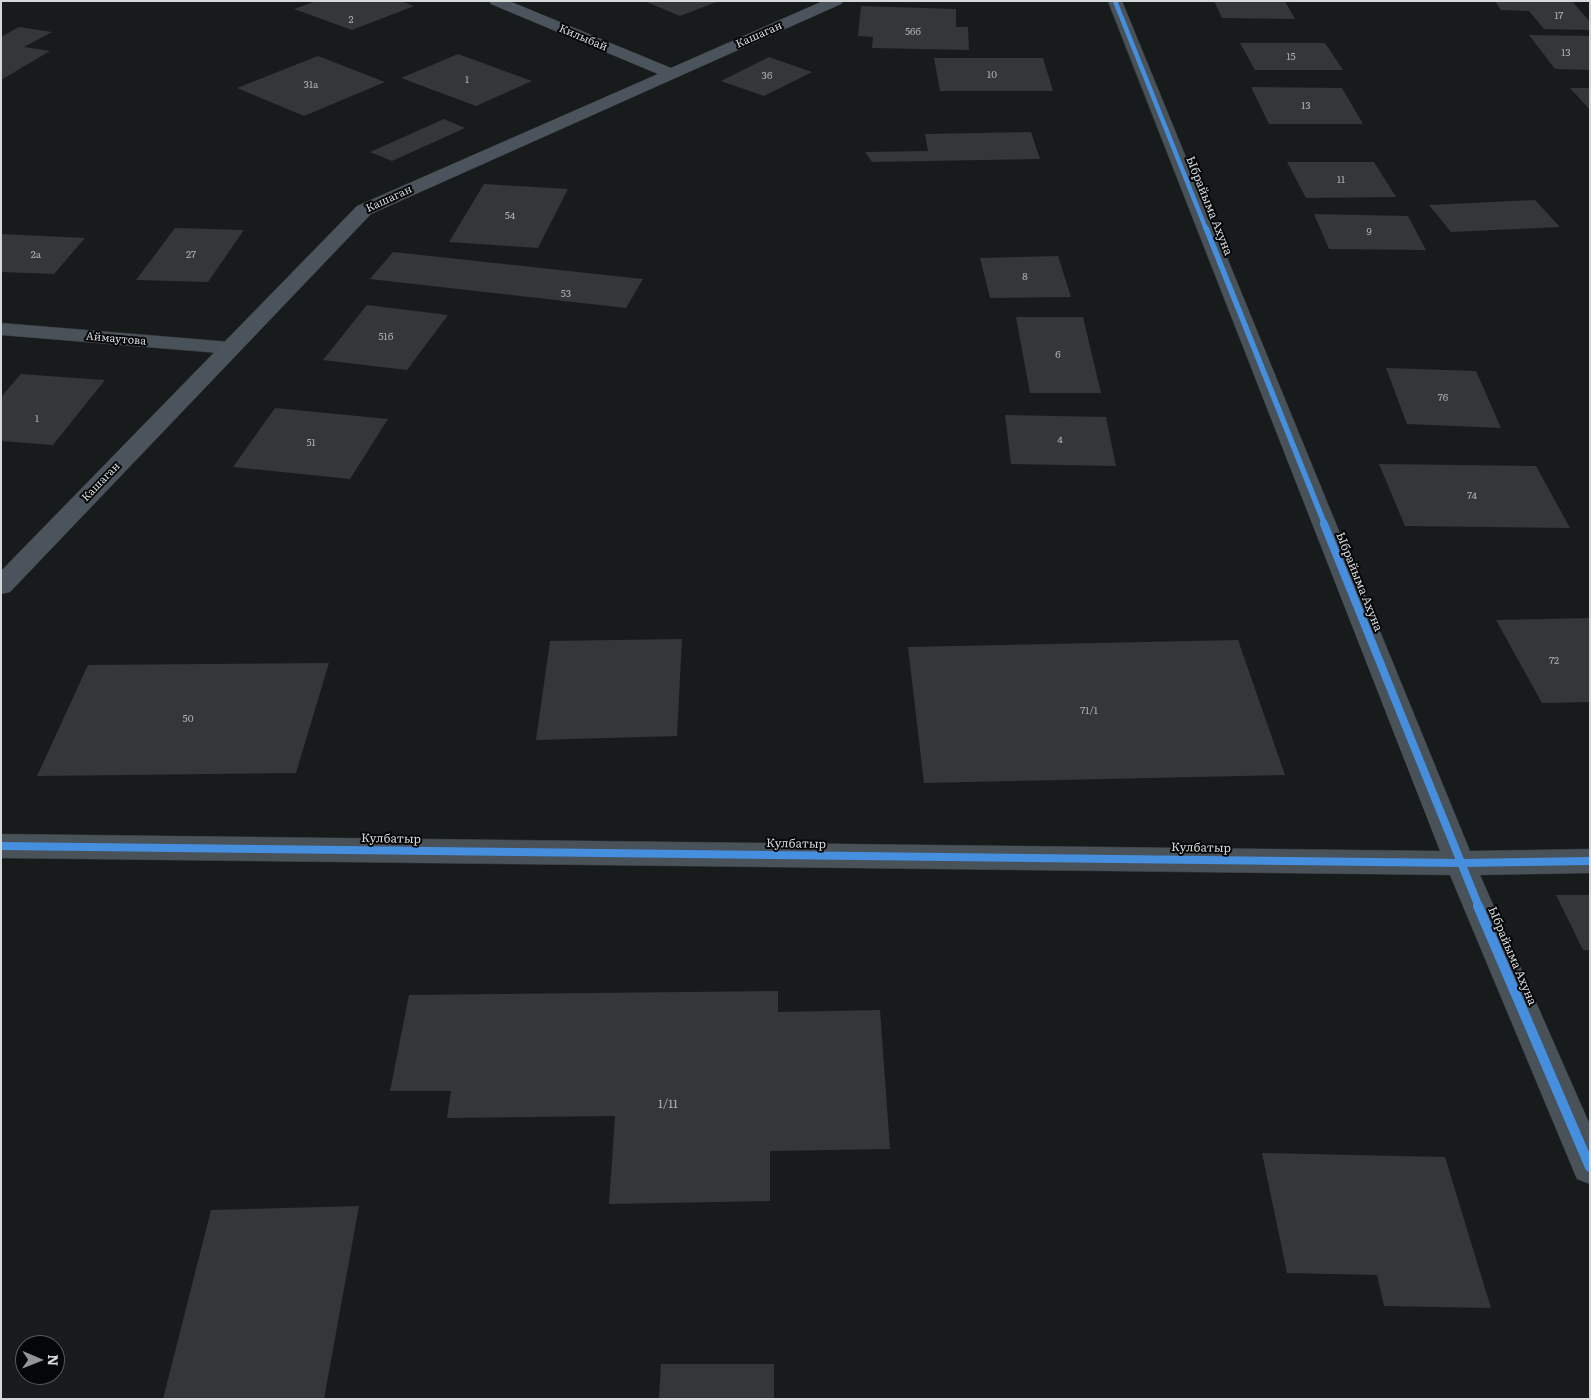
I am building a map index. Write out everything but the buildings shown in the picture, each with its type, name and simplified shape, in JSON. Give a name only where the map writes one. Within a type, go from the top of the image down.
[{"type":"street","name":"Килыбай","points":[[496,1],[671,74]]},
{"type":"street","name":"Кашаган","points":[[1,586],[364,210],[836,1]]},
{"type":"street","name":"Ыбрайыма Ахуна","points":[[1115,1],[1460,863],[1590,1167]]},
{"type":"street","name":"Аймаутова","points":[[1,329],[231,348]]},
{"type":"street","name":"Кулбатыр","points":[[1,846],[1460,863],[1590,861]]},
{"type":"cycle path","points":[[1115,1],[1460,863],[1590,1167]]},
{"type":"cycle path","points":[[1,846],[1460,863],[1590,861]]}]
